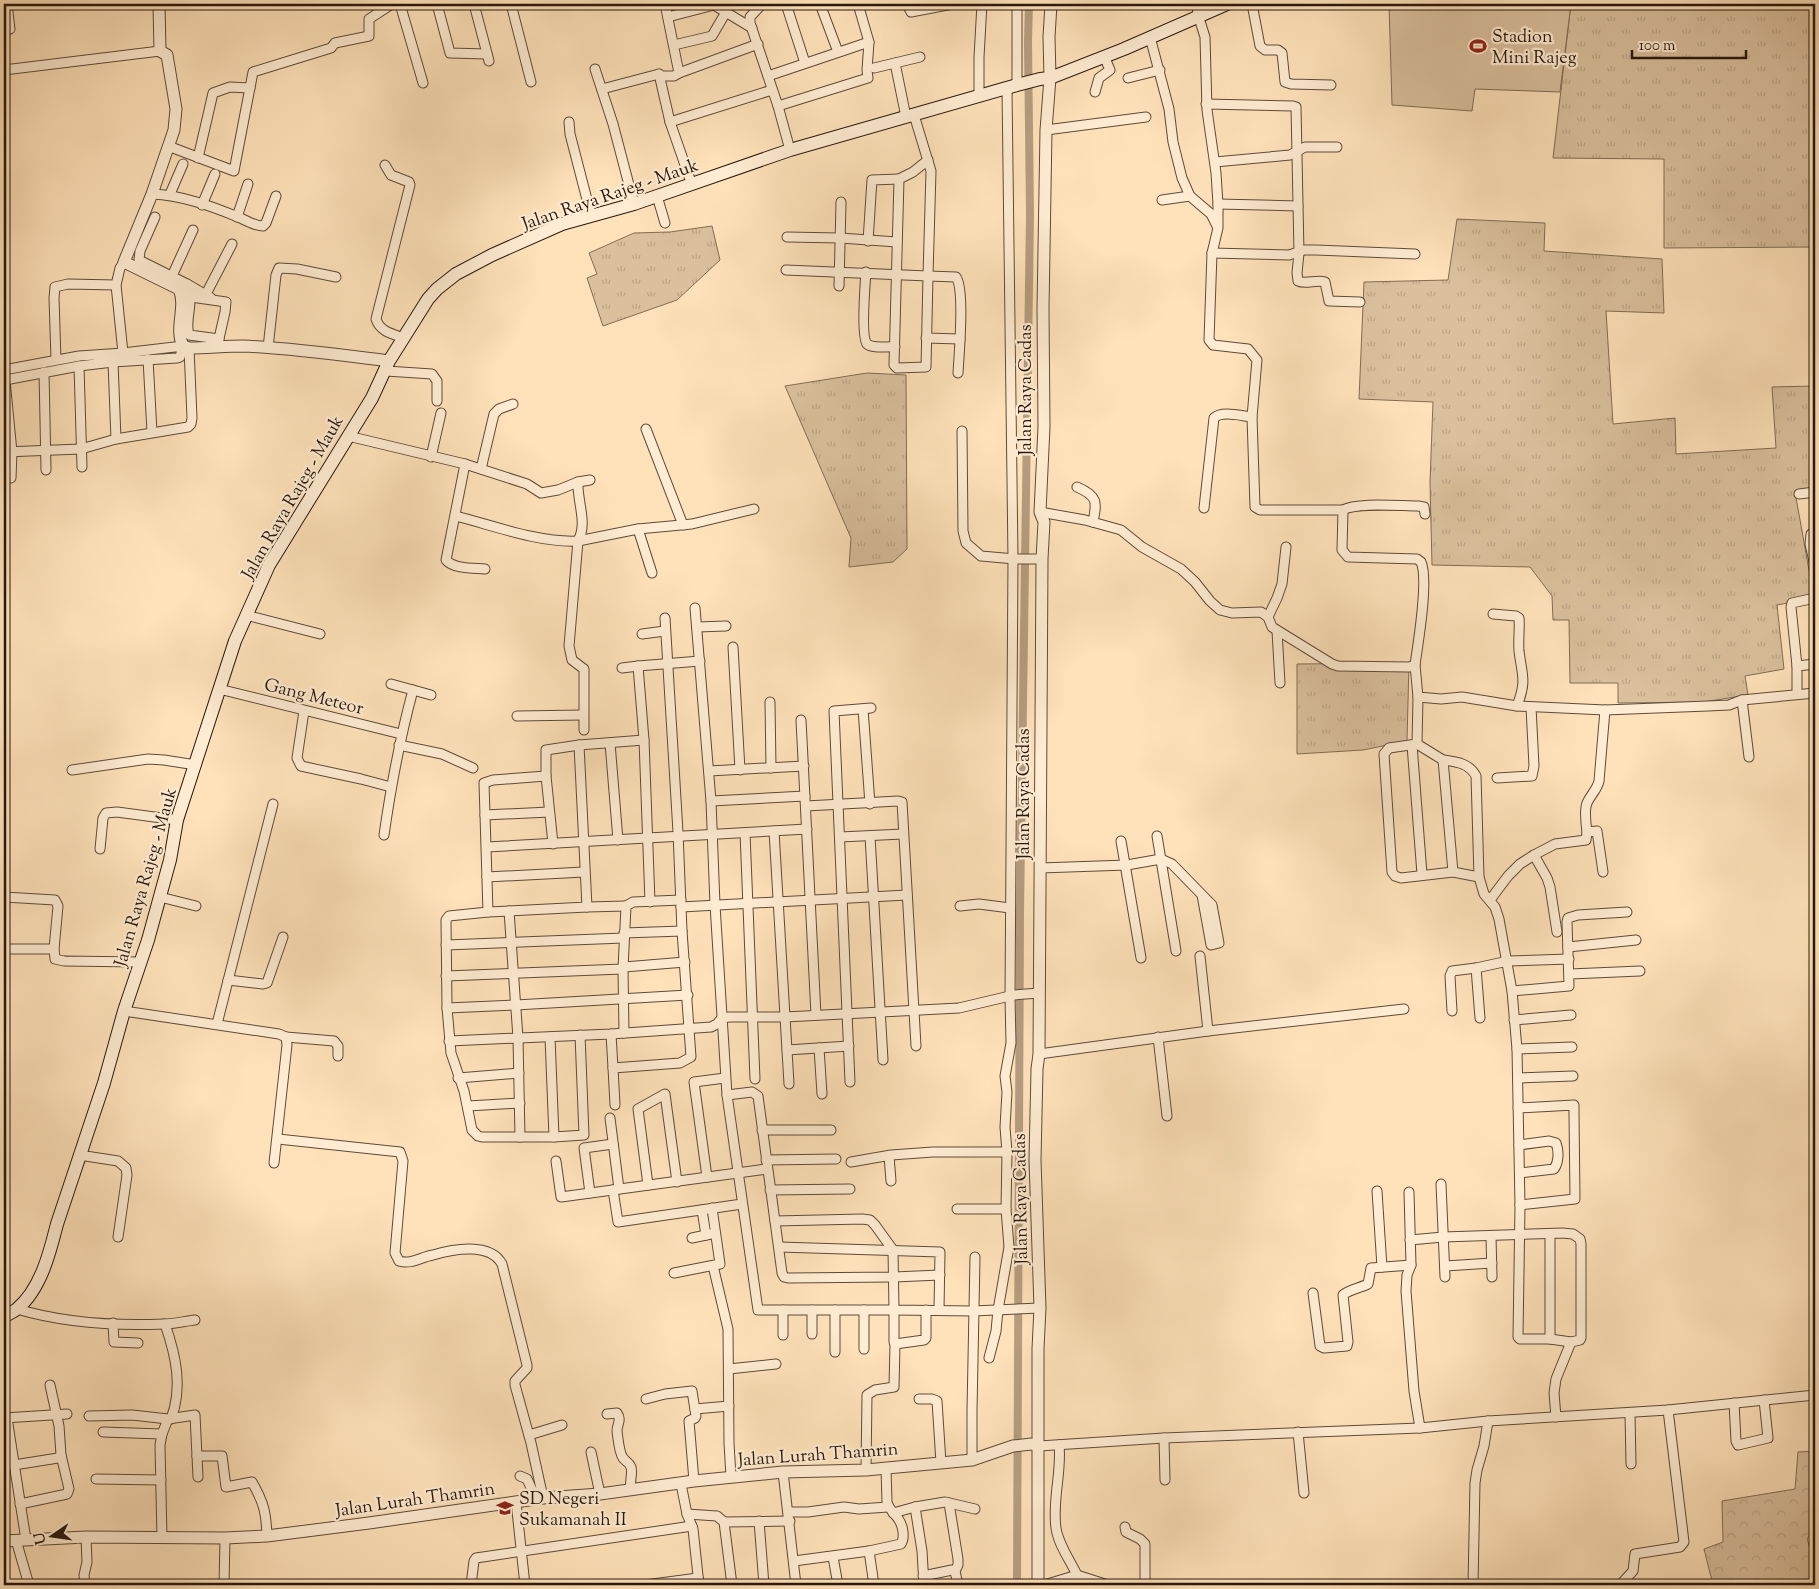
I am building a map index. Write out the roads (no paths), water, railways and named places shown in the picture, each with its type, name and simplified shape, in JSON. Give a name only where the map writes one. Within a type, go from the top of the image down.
[{"type":"main road","name":"Jalan Raya Rajeg - Mauk","points":[[4,1317],[17,1308],[32,1291],[42,1270],[104,1083],[124,1011],[160,898],[170,860],[177,820],[196,765],[228,658],[246,615],[276,553],[348,436],[404,338],[436,289],[456,274],[492,255],[562,224],[634,204],[790,150],[1045,78],[1124,49],[1150,37],[1198,10],[1227,4]]},
{"type":"street","points":[[4,30],[10,29],[7,4]]},
{"type":"street","points":[[123,353],[116,285],[120,268],[152,194],[176,119],[159,4]]},
{"type":"street","points":[[168,146],[234,171],[253,72],[331,48],[335,43],[369,36],[369,19],[392,4]]},
{"type":"street","points":[[400,4],[423,83]]},
{"type":"street","points":[[438,4],[450,53],[488,58],[474,4]]},
{"type":"street","points":[[511,4],[532,82]]},
{"type":"street","points":[[666,4],[679,72]]},
{"type":"street","points":[[668,17],[714,4],[752,28]]},
{"type":"street","points":[[762,4],[750,17],[752,28],[778,106],[790,150]]},
{"type":"street","points":[[786,4],[805,63]]},
{"type":"street","points":[[820,4],[838,52]]},
{"type":"street","points":[[778,106],[868,78],[869,42],[858,4]]},
{"type":"street","points":[[907,4],[911,12],[953,4]]},
{"type":"street","points":[[979,97],[982,4]]},
{"type":"street","points":[[989,1358],[1002,1309],[1009,1254],[1006,1209],[1007,1152],[1005,1127],[1006,1076],[1011,1043],[1012,996],[1010,908],[1017,4]]},
{"type":"street","name":"Jalan Raya Cadas","points":[[1038,1585],[1035,1445],[1038,1349],[1036,1308],[1036,1160],[1037,1069],[1040,1054],[1034,994],[1040,973],[1038,559],[1044,522],[1040,512],[1044,427],[1045,78],[1051,4]]},
{"type":"street","points":[[1252,4],[1261,48],[1265,50],[1278,50],[1282,53],[1285,82],[1331,86]]},
{"type":"street","points":[[1198,10],[1205,37],[1206,104],[1218,204],[1218,228],[1212,253],[1209,340],[1213,345],[1248,349],[1256,357],[1252,417],[1255,507],[1260,510],[1343,510],[1348,507],[1359,506],[1418,506],[1424,507],[1425,514]]},
{"type":"street","points":[[674,45],[712,36],[726,12]]},
{"type":"street","points":[[1150,37],[1169,109],[1173,142],[1182,178],[1190,196],[1211,214],[1218,228]]},
{"type":"street","points":[[768,76],[869,42]]},
{"type":"street","points":[[602,89],[659,74],[662,76],[674,76],[679,72],[758,44]]},
{"type":"street","points":[[1095,92],[1099,78],[1110,70],[1104,56]]},
{"type":"street","points":[[4,70],[166,57]]},
{"type":"street","points":[[874,68],[920,57]]},
{"type":"street","points":[[895,63],[910,116],[928,160],[931,178],[926,338],[927,367],[925,368],[895,367],[899,179]]},
{"type":"street","points":[[595,69],[618,139],[634,204]]},
{"type":"street","points":[[1128,78],[1160,70]]},
{"type":"street","points":[[659,74],[670,122],[692,185]]},
{"type":"street","points":[[198,158],[213,93],[230,87],[250,88]]},
{"type":"street","points":[[670,122],[772,90]]},
{"type":"street","points":[[1206,104],[1294,106],[1297,109],[1299,252],[1297,273],[1299,282],[1323,281],[1326,285],[1329,301],[1360,302]]},
{"type":"street","points":[[1046,130],[1146,116]]},
{"type":"street","points":[[569,122],[570,134],[591,215]]},
{"type":"street","points":[[1214,162],[1290,155],[1305,147],[1337,148]]},
{"type":"street","points":[[868,241],[872,180],[899,179],[913,172],[928,160]]},
{"type":"street","points":[[170,194],[183,164]]},
{"type":"street","points":[[385,165],[391,175],[409,182],[410,186],[389,274],[376,318],[378,324],[386,332],[404,338]]},
{"type":"street","points":[[202,205],[216,174]]},
{"type":"street","points":[[238,217],[248,184]]},
{"type":"street","points":[[152,194],[170,194],[238,217],[258,226],[263,226],[266,223],[276,196]]},
{"type":"street","points":[[657,196],[665,223]]},
{"type":"street","points":[[1162,200],[1190,196]]},
{"type":"street","points":[[839,286],[841,202]]},
{"type":"street","points":[[1218,204],[1298,206]]},
{"type":"street","points":[[155,217],[140,251],[139,260],[210,297],[226,303],[218,343]]},
{"type":"street","points":[[172,276],[193,230]]},
{"type":"street","points":[[787,237],[897,242]]},
{"type":"street","points":[[210,297],[232,244]]},
{"type":"street","points":[[1212,253],[1289,255],[1304,250],[1316,250],[1415,254]]},
{"type":"street","points":[[8,452],[81,449],[116,439],[185,428],[191,424],[186,347],[179,332],[181,296],[179,289],[124,262]]},
{"type":"street","points":[[268,348],[276,275],[279,268],[297,269],[336,277]]},
{"type":"street","points":[[786,270],[956,277],[959,281],[960,339],[958,373]]},
{"type":"street","points":[[866,272],[864,332],[866,341],[871,346],[895,347]]},
{"type":"street","points":[[56,360],[55,287],[68,284],[116,285]]},
{"type":"street","points":[[187,284],[191,297],[187,330],[189,336],[218,343],[242,346],[314,351],[432,374],[437,381],[437,401]]},
{"type":"street","points":[[191,297],[210,297]]},
{"type":"street","points":[[926,338],[960,339]]},
{"type":"street","points":[[4,370],[79,356],[218,343]]},
{"type":"street","points":[[11,478],[5,380],[80,366],[180,357],[186,347]]},
{"type":"street","points":[[148,359],[152,432]]},
{"type":"street","points":[[113,362],[116,439]]},
{"type":"street","points":[[80,366],[82,467]]},
{"type":"street","points":[[44,372],[46,470]]},
{"type":"street","points":[[481,469],[494,414],[499,409],[513,404]]},
{"type":"street","points":[[431,457],[441,413]]},
{"type":"street","points":[[1204,508],[1214,418],[1216,415],[1222,414],[1252,417]]},
{"type":"street","points":[[646,429],[682,525]]},
{"type":"street","points":[[962,431],[964,538],[966,543],[981,556],[1038,559]]},
{"type":"street","points":[[348,436],[466,464],[527,484],[541,493],[590,480]]},
{"type":"street","points":[[466,464],[446,560],[450,564],[485,569]]},
{"type":"street","points":[[578,482],[583,532],[578,542],[568,646],[572,660],[584,669],[584,730]]},
{"type":"street","points":[[1077,487],[1089,492],[1096,500],[1093,522]]},
{"type":"street","points":[[1799,494],[1815,492]]},
{"type":"street","points":[[456,516],[535,537],[578,542],[638,529],[682,525],[754,509]]},
{"type":"street","points":[[1343,510],[1342,550],[1348,557],[1417,559],[1422,565],[1421,621],[1415,665],[1418,697],[1415,744],[1422,874]]},
{"type":"street","points":[[1040,512],[1093,522],[1121,530],[1142,547],[1181,569],[1220,610],[1232,613],[1258,612],[1268,618],[1272,627],[1277,631],[1338,666],[1409,667],[1415,665]]},
{"type":"street","points":[[638,529],[652,573]]},
{"type":"street","points":[[1815,531],[1811,534],[1810,544],[1815,566]]},
{"type":"street","points":[[1268,618],[1278,598],[1282,584],[1286,547]]},
{"type":"street","points":[[1797,694],[1797,666],[1791,607],[1792,604],[1815,598]]},
{"type":"street","points":[[695,608],[711,800],[725,1078],[758,1310],[939,1310],[973,1312],[1036,1308]]},
{"type":"street","points":[[1493,614],[1516,616],[1519,618],[1519,651],[1524,679],[1523,690],[1516,706]]},
{"type":"street","points":[[246,615],[320,634]]},
{"type":"street","points":[[614,1068],[680,1063],[691,1057],[682,931],[679,837],[665,618]]},
{"type":"street","points":[[697,627],[726,626]]},
{"type":"street","points":[[642,634],[665,631]]},
{"type":"street","points":[[1277,631],[1280,683]]},
{"type":"street","points":[[733,647],[740,770]]},
{"type":"street","points":[[622,668],[700,661]]},
{"type":"street","points":[[1797,666],[1815,664]]},
{"type":"street","points":[[638,666],[644,740],[650,902]]},
{"type":"street","points":[[392,684],[430,696]]},
{"type":"street","name":"Gang Meteor","points":[[219,690],[401,734]]},
{"type":"street","points":[[384,835],[398,745],[413,690]]},
{"type":"street","points":[[1418,697],[1441,699],[1462,697],[1516,706],[1605,710],[1708,706],[1729,704],[1742,700],[1815,693]]},
{"type":"street","points":[[1742,700],[1749,757]]},
{"type":"street","points":[[770,702],[771,768]]},
{"type":"street","points":[[1497,778],[1532,776],[1534,766],[1531,707]]},
{"type":"street","points":[[850,1082],[834,711],[867,708],[870,804]]},
{"type":"street","points":[[1490,900],[1508,876],[1520,864],[1534,855],[1555,844],[1586,840],[1586,806],[1597,790],[1599,781],[1605,710]]},
{"type":"street","points":[[304,711],[297,752],[298,763],[305,767],[361,778],[391,787]]},
{"type":"street","points":[[518,716],[583,715]]},
{"type":"street","points":[[801,720],[816,1015]]},
{"type":"street","points":[[553,844],[546,776],[546,750],[578,745],[644,740]]},
{"type":"street","points":[[610,743],[618,840]]},
{"type":"street","points":[[1410,1240],[1443,1237],[1491,1236],[1520,1235],[1550,1234],[1573,1234],[1581,1242],[1580,1340],[1571,1342],[1518,1338],[1520,1235],[1520,1174],[1517,1049],[1508,961],[1496,906],[1484,894],[1479,878],[1476,776],[1464,764],[1443,760],[1415,744],[1389,748],[1384,754],[1393,874],[1401,878],[1422,874],[1453,872],[1479,878]]},
{"type":"street","points":[[398,745],[442,754],[473,768]]},
{"type":"street","points":[[578,745],[587,907]]},
{"type":"street","points":[[72,770],[148,759],[196,765]]},
{"type":"street","points":[[1443,760],[1453,872]]},
{"type":"street","points":[[709,772],[804,766]]},
{"type":"street","points":[[488,912],[487,848],[483,785],[485,782],[493,780],[546,776]]},
{"type":"street","points":[[711,800],[805,796]]},
{"type":"street","points":[[806,806],[901,802],[916,1046]]},
{"type":"street","points":[[217,1024],[273,804]]},
{"type":"street","points":[[100,849],[103,818],[106,813],[116,812],[177,820]]},
{"type":"street","points":[[485,815],[550,812]]},
{"type":"street","points":[[487,848],[807,829]]},
{"type":"street","points":[[774,831],[789,1084]]},
{"type":"street","points":[[1587,832],[1597,831],[1603,872]]},
{"type":"street","points":[[745,833],[755,1079]]},
{"type":"street","points":[[840,837],[903,834]]},
{"type":"street","points":[[870,836],[883,1060]]},
{"type":"street","points":[[1157,836],[1176,951]]},
{"type":"street","points":[[1122,841],[1141,958]]},
{"type":"street","points":[[1534,855],[1550,887],[1557,932]]},
{"type":"street","points":[[1040,868],[1126,865],[1161,859],[1172,864],[1212,905],[1219,943],[1211,945],[1202,895]]},
{"type":"street","points":[[487,877],[584,872]]},
{"type":"street","points":[[580,1035],[585,1134],[554,1137],[520,1137],[478,1136],[473,1132],[470,1127],[468,1106],[453,1062],[449,1041],[446,923],[449,916],[488,912],[626,906],[633,902],[748,905],[906,895]]},
{"type":"street","points":[[4,897],[55,900],[57,912],[54,956],[57,960],[140,962]]},
{"type":"street","points":[[160,898],[196,906]]},
{"type":"street","points":[[960,906],[979,904],[1010,908]]},
{"type":"street","points":[[624,1032],[623,968],[626,906]]},
{"type":"street","points":[[509,911],[518,1038],[520,1137]]},
{"type":"street","points":[[1512,991],[1570,986],[1567,922],[1572,916],[1627,912]]},
{"type":"street","points":[[446,945],[511,943],[682,931]]},
{"type":"street","points":[[228,980],[267,983],[284,937]]},
{"type":"street","points":[[1568,946],[1636,940]]},
{"type":"street","points":[[4,948],[54,949]]},
{"type":"street","points":[[1200,956],[1208,1031]]},
{"type":"street","points":[[1452,1012],[1450,972],[1508,961],[1569,960]]},
{"type":"street","points":[[446,976],[623,968],[685,962]]},
{"type":"street","points":[[1476,968],[1480,1018]]},
{"type":"street","points":[[1570,974],[1640,971]]},
{"type":"street","points":[[449,1041],[611,1034],[714,1026],[722,1018],[964,1008],[1012,996],[1034,994]]},
{"type":"street","points":[[447,1008],[516,1006],[688,995]]},
{"type":"street","points":[[1040,1054],[1208,1031],[1404,1009]]},
{"type":"street","points":[[124,1011],[217,1024],[279,1034],[286,1037],[334,1041],[338,1046],[338,1056]]},
{"type":"street","points":[[1514,1020],[1571,1015]]},
{"type":"street","points":[[611,1034],[615,1105]]},
{"type":"street","points":[[274,1163],[287,1045],[286,1037]]},
{"type":"street","points":[[550,1037],[554,1137]]},
{"type":"street","points":[[1158,1038],[1167,1116]]},
{"type":"street","points":[[787,1050],[849,1046]]},
{"type":"street","points":[[1517,1049],[1572,1047]]},
{"type":"street","points":[[819,1048],[822,1094]]},
{"type":"street","points":[[458,1078],[519,1073]]},
{"type":"street","points":[[1518,1078],[1572,1076]]},
{"type":"street","points":[[707,1177],[694,1082],[725,1078]]},
{"type":"street","points":[[727,1095],[752,1092],[758,1096],[766,1165],[784,1277],[940,1275]]},
{"type":"street","points":[[648,1185],[638,1109],[665,1094],[677,1182]]},
{"type":"street","points":[[468,1106],[520,1103]]},
{"type":"street","points":[[1518,1108],[1574,1105],[1575,1199],[1520,1205]]},
{"type":"street","points":[[610,1118],[618,1222],[742,1204]]},
{"type":"street","points":[[762,1130],[831,1130]]},
{"type":"street","points":[[278,1139],[400,1152],[403,1161],[395,1253],[399,1261],[404,1263],[410,1262],[434,1254],[461,1249],[472,1249],[498,1257],[502,1264],[527,1365],[527,1368],[515,1381],[515,1385],[543,1495],[533,1492],[528,1480],[520,1476]]},
{"type":"street","points":[[1519,1145],[1549,1141],[1556,1143],[1558,1159],[1554,1169],[1520,1174]]},
{"type":"street","points":[[590,1193],[584,1148],[613,1144]]},
{"type":"street","points":[[851,1162],[888,1156],[961,1151],[1007,1152]]},
{"type":"street","points":[[79,1155],[118,1161],[126,1168],[127,1175],[118,1236]]},
{"type":"street","points":[[888,1156],[891,1181]]},
{"type":"street","points":[[556,1161],[560,1197],[738,1173],[766,1165],[836,1159]]},
{"type":"street","points":[[1440,1184],[1445,1277]]},
{"type":"street","points":[[770,1190],[850,1189]]},
{"type":"street","points":[[1377,1191],[1382,1267]]},
{"type":"street","points":[[1409,1192],[1411,1265],[1407,1276],[1406,1292],[1414,1391],[1420,1428]]},
{"type":"street","points":[[674,1273],[720,1264],[711,1234],[707,1209]]},
{"type":"street","points":[[957,1209],[1006,1209]]},
{"type":"street","points":[[775,1221],[862,1218],[870,1220],[875,1224],[893,1250],[894,1342]]},
{"type":"street","points":[[692,1238],[711,1234]]},
{"type":"street","points":[[1550,1234],[1550,1339]]},
{"type":"street","points":[[1491,1236],[1492,1277]]},
{"type":"street","points":[[779,1247],[940,1252],[939,1310]]},
{"type":"street","points":[[972,1460],[975,1257]]},
{"type":"street","points":[[1444,1266],[1492,1263]]},
{"type":"street","points":[[1313,1293],[1320,1346],[1324,1348],[1347,1346],[1343,1295],[1347,1291],[1358,1289],[1368,1284],[1371,1268],[1411,1265]]},
{"type":"street","points":[[714,1270],[728,1329],[731,1478]]},
{"type":"street","points":[[17,1308],[56,1319],[113,1323],[165,1324],[195,1320]]},
{"type":"street","points":[[783,1310],[783,1335]]},
{"type":"street","points":[[812,1310],[812,1334]]},
{"type":"street","points":[[835,1310],[835,1352]]},
{"type":"street","points":[[864,1310],[864,1348]]},
{"type":"street","points":[[866,1470],[867,1395],[875,1390],[894,1388],[895,1344],[924,1340],[926,1338],[926,1310]]},
{"type":"street","points":[[113,1323],[114,1342],[138,1343]]},
{"type":"street","points":[[162,1538],[162,1434],[176,1405],[178,1375],[174,1351],[165,1324]]},
{"type":"street","points":[[1556,1417],[1554,1393],[1556,1379],[1571,1342]]},
{"type":"street","points":[[729,1370],[776,1364]]},
{"type":"street","points":[[20,1504],[67,1494],[69,1489],[50,1386]]},
{"type":"street","points":[[646,1399],[690,1390],[693,1393],[695,1418],[689,1421],[694,1481]]},
{"type":"street","points":[[1035,1445],[1420,1428],[1488,1421],[1668,1410],[1815,1395]]},
{"type":"street","points":[[919,1399],[937,1401],[941,1463]]},
{"type":"street","points":[[1734,1403],[1736,1441],[1738,1445],[1768,1438],[1764,1400]]},
{"type":"street","points":[[695,1408],[730,1406]]},
{"type":"street","points":[[1620,1585],[1633,1571],[1635,1554],[1680,1547],[1684,1542],[1668,1410]]},
{"type":"street","points":[[607,1414],[617,1413],[619,1417],[620,1422],[617,1428],[622,1457],[629,1463],[631,1468],[629,1481],[631,1490]]},
{"type":"street","points":[[1630,1413],[1632,1464]]},
{"type":"street","points":[[28,1585],[21,1540],[20,1504],[5,1418],[67,1414]]},
{"type":"street","points":[[89,1416],[132,1415],[170,1419],[195,1416],[198,1476]]},
{"type":"street","points":[[1473,1585],[1475,1483],[1488,1421]]},
{"type":"street","points":[[529,1435],[562,1425]]},
{"type":"street","points":[[103,1432],[162,1434]]},
{"type":"street","points":[[1298,1432],[1304,1493]]},
{"type":"street","points":[[1164,1438],[1165,1480]]},
{"type":"street","name":"Jalan Lurah Thamrin","points":[[4,1541],[267,1536],[369,1524],[516,1502],[543,1495],[600,1494],[694,1481],[784,1472],[866,1470],[972,1460],[1010,1447],[1035,1445]]},
{"type":"street","points":[[1059,1445],[1061,1458],[1057,1486],[1056,1527],[1077,1575]]},
{"type":"street","points":[[591,1452],[600,1494]]},
{"type":"street","points":[[14,1465],[58,1458],[62,1455]]},
{"type":"street","points":[[197,1456],[222,1456],[226,1487],[252,1482],[262,1498],[265,1508],[267,1536]]},
{"type":"street","points":[[794,1561],[869,1552],[894,1547],[903,1542],[900,1522],[891,1510],[886,1468]]},
{"type":"street","points":[[784,1472],[796,1585]]},
{"type":"street","points":[[96,1479],[161,1480]]},
{"type":"street","points":[[645,1585],[698,1582],[692,1526],[681,1484]]},
{"type":"street","points":[[516,1502],[525,1585]]},
{"type":"street","points":[[688,1514],[716,1516],[724,1522],[759,1521],[844,1507],[891,1510],[949,1502],[975,1509]]},
{"type":"street","points":[[949,1502],[958,1565],[955,1571],[958,1585]]},
{"type":"street","points":[[915,1507],[922,1551],[924,1580],[952,1570],[955,1571]]},
{"type":"street","points":[[759,1521],[764,1585]]},
{"type":"street","points":[[724,1522],[732,1585]]},
{"type":"street","points":[[471,1585],[474,1559],[692,1526]]},
{"type":"street","points":[[1125,1527],[1126,1532],[1140,1538],[1145,1544],[1145,1585]]},
{"type":"street","points":[[85,1585],[84,1575],[87,1562],[86,1538]]},
{"type":"street","points":[[224,1585],[225,1538]]},
{"type":"street","points":[[869,1552],[874,1585]]},
{"type":"street","points":[[834,1557],[838,1585]]},
{"type":"street","points":[[1044,1585],[1077,1575],[1104,1585]]},
{"type":"waterway","points":[[1017,1585],[1020,914],[1030,215],[1029,4]]},
{"type":"place","name":"Stadion Mini Rajeg","points":[[1478,46]]},
{"type":"place","name":"SD Negeri Sukamanah II","points":[[505,1508]]}]
